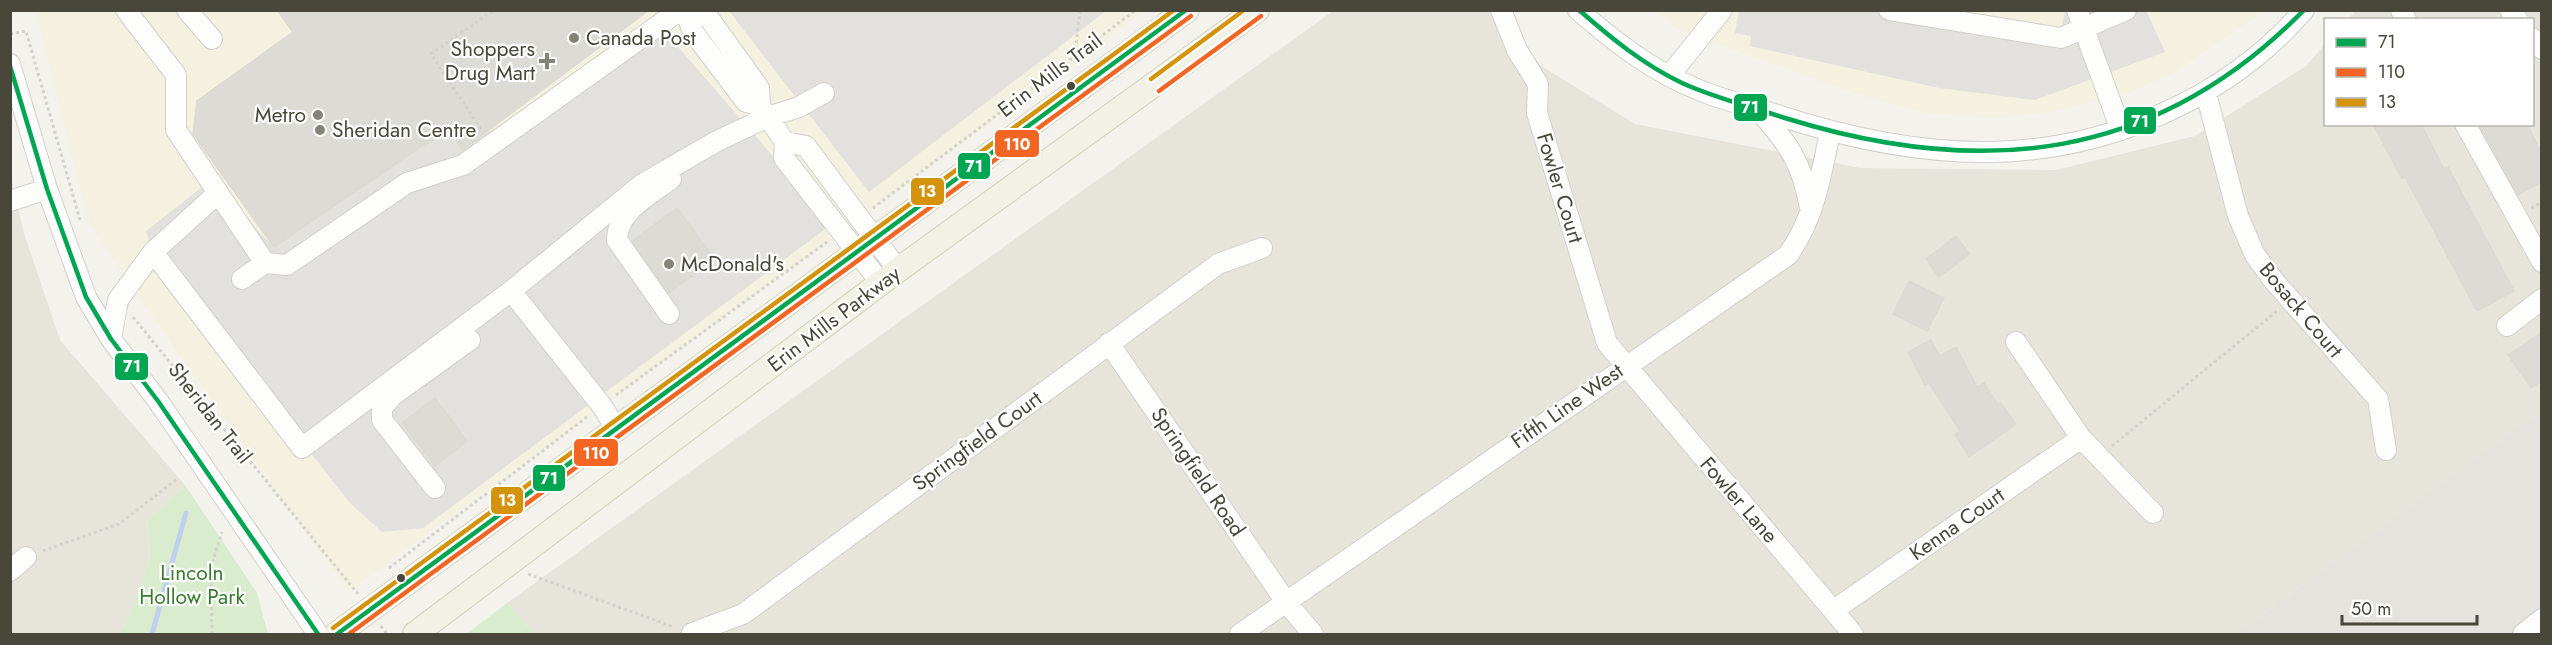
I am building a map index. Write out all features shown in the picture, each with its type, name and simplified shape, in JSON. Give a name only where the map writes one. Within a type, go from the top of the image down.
[{"type":"main road","name":"Erin Mills Parkway","points":[[337,634],[617,430],[865,244],[1187,10]]},
{"type":"main road","name":"Erin Mills Parkway","points":[[415,634],[890,277],[1257,10]]},
{"type":"street","points":[[126,10],[176,75],[177,130],[217,194],[265,263]]},
{"type":"street","points":[[187,10],[212,39]]},
{"type":"street","points":[[242,279],[265,263],[287,265],[407,183],[463,165],[680,10]]},
{"type":"street","points":[[685,10],[693,32],[746,102],[764,112]]},
{"type":"street","points":[[703,10],[759,88],[764,112],[784,142],[784,158],[865,244],[890,277]]},
{"type":"street","name":"Fowler Court","points":[[1501,10],[1518,50],[1538,84],[1537,113],[1607,343],[1624,366]]},
{"type":"street","points":[[1670,75],[1722,10]]},
{"type":"street","points":[[1889,10],[2061,38],[2081,19],[2126,10]]},
{"type":"street","points":[[1581,11],[1637,58],[1699,91],[1830,132],[1934,148],[1991,152],[2044,147],[2121,130],[2206,93],[2255,60],[2304,10]]},
{"type":"street","points":[[2081,19],[2121,130]]},
{"type":"street","points":[[10,64],[47,189],[86,297],[111,339],[158,401],[318,634]]},
{"type":"street","points":[[153,252],[302,448],[512,291],[606,211],[682,159],[764,112],[799,107],[824,93]]},
{"type":"street","name":"Bosack Court","points":[[2206,93],[2238,216],[2255,255],[2291,300],[2378,399],[2386,450]]},
{"type":"street","points":[[1758,109],[1787,142],[1795,157],[1804,176],[1811,210]]},
{"type":"street","points":[[2466,126],[2541,262]]},
{"type":"street","name":"Fifth Line West","points":[[1240,634],[1624,366],[1788,255],[1803,233],[1811,210],[1830,132]]},
{"type":"street","points":[[669,314],[616,240],[621,218],[683,170],[685,165],[682,159]]},
{"type":"street","points":[[10,201],[47,189]]},
{"type":"street","points":[[111,339],[118,303],[153,252],[217,194]]},
{"type":"street","name":"Springfield Court","points":[[692,633],[743,614],[1109,342],[1218,264],[1262,248]]},
{"type":"street","points":[[512,291],[602,406],[617,430]]},
{"type":"street","points":[[2507,326],[2541,298]]},
{"type":"street","points":[[435,488],[382,420],[382,408],[392,396],[470,340]]},
{"type":"street","name":"Springfield Road","points":[[1109,342],[1286,602],[1313,634]]},
{"type":"street","points":[[2016,342],[2081,438],[2153,513]]},
{"type":"street","name":"Fowler Lane","points":[[1624,366],[1853,634]]},
{"type":"street","name":"Kenna Court","points":[[1833,610],[2081,438]]},
{"type":"street","points":[[10,570],[26,557]]},
{"type":"path","points":[[493,144],[431,54],[494,10]]},
{"type":"path","points":[[1075,55],[1080,10]]},
{"type":"path","name":"Erin Mills Trail","points":[[878,204],[1136,10]]},
{"type":"path","points":[[10,34],[26,32],[81,225]]},
{"type":"path","points":[[2099,457],[2291,300]]},
{"type":"path","name":"Sheridan Trail","points":[[118,303],[135,319],[357,593]]},
{"type":"path","points":[[26,557],[119,524],[177,479]]},
{"type":"path","points":[[212,634],[211,567],[222,532]]},
{"type":"path","points":[[507,566],[692,633]]},
{"type":"shaded area","points":[[2146,10],[2165,52],[2035,100],[1939,88],[1750,46],[1751,36],[1735,33],[1739,11],[1940,11],[2061,30],[2065,11]]},
{"type":"shaded area","points":[[2356,10],[2541,11],[2541,412],[2236,634],[534,634],[507,603],[1333,11],[1491,11],[1540,65],[1635,124],[1860,168],[2056,170],[2195,136],[2306,66],[2324,45],[2324,126],[2534,126],[2534,18],[2349,18]]},
{"type":"shaded area","points":[[36,11],[1144,11],[348,592],[152,316],[89,222]]},
{"type":"shaded area","points":[[729,11],[1106,11],[869,192]]},
{"type":"shaded area","points":[[1654,11],[2261,11],[2179,70],[2127,94],[2049,112],[1995,118],[1924,113],[1854,93],[1681,31]]},
{"type":"shaded area","points":[[665,32],[832,224],[423,528],[382,532],[350,503],[153,252],[146,231],[210,181],[274,247],[450,127],[462,150],[484,134]]},
{"type":"shaded area","points":[[10,173],[24,233],[60,340],[185,485],[147,521],[150,558],[127,621],[118,634],[11,634]]},
{"type":"shaded area","points":[[2541,412],[2541,634],[2236,634],[2518,428]]},
{"type":"green space","name":"Lincoln Hollow Park","points":[[185,485],[257,593],[268,634],[118,634],[127,621],[150,558],[147,521]]},
{"type":"green space","points":[[507,603],[534,634],[466,634]]},
{"type":"building","name":"Sheridan Centre","points":[[277,10],[649,10],[462,150],[450,127],[274,247],[193,134],[197,101],[293,32]]},
{"type":"building","points":[[2374,126],[2422,126],[2444,169],[2448,167],[2514,291],[2477,311],[2405,177],[2402,179]]},
{"type":"building","points":[[2480,126],[2528,126],[2541,152],[2541,182],[2518,195]]},
{"type":"building","points":[[677,208],[715,259],[669,293],[632,241]]},
{"type":"building","points":[[1956,236],[1970,254],[1939,277],[1926,259]]},
{"type":"building","points":[[1909,281],[1944,298],[1927,331],[1893,314]]},
{"type":"building","points":[[2541,333],[2541,381],[2531,388],[2508,355]]},
{"type":"building","points":[[1931,340],[1940,356],[1956,347],[1977,387],[1984,383],[1998,405],[2001,403],[2016,424],[1969,457],[1955,435],[1960,431],[1929,383],[1925,385],[1908,352]]},
{"type":"building","points":[[435,398],[467,441],[435,466],[402,423]]},
{"type":"waterway","points":[[152,634],[186,513]]},
{"type":"transit line","name":"13","points":[[333,628],[1174,10]]},
{"type":"transit line","name":"71","points":[[337,634],[1186,10]]},
{"type":"transit line","name":"13","points":[[1151,79],[1244,10]]},
{"type":"transit line","name":"71","points":[[1579,10],[1616,41],[1654,68],[1682,83],[1720,98],[1857,137],[1928,148],[1996,151],[2062,144],[2126,127],[2188,100],[2247,61],[2304,10]]},
{"type":"transit line","name":"110","points":[[349,634],[1191,16]]},
{"type":"transit line","name":"110","points":[[1159,91],[1261,16]]},
{"type":"transit line","name":"71","points":[[10,66],[47,189],[86,297],[111,339],[158,401],[318,634]]},
{"type":"place","name":"Canada Post","points":[[574,38]]},
{"type":"place","name":"Shoppers Drug Mart","points":[[547,61]]},
{"type":"place","name":"Metro","points":[[318,115]]},
{"type":"place","name":"Sheridan Centre","points":[[320,130]]},
{"type":"place","name":"McDonald's","points":[[669,264]]}]
